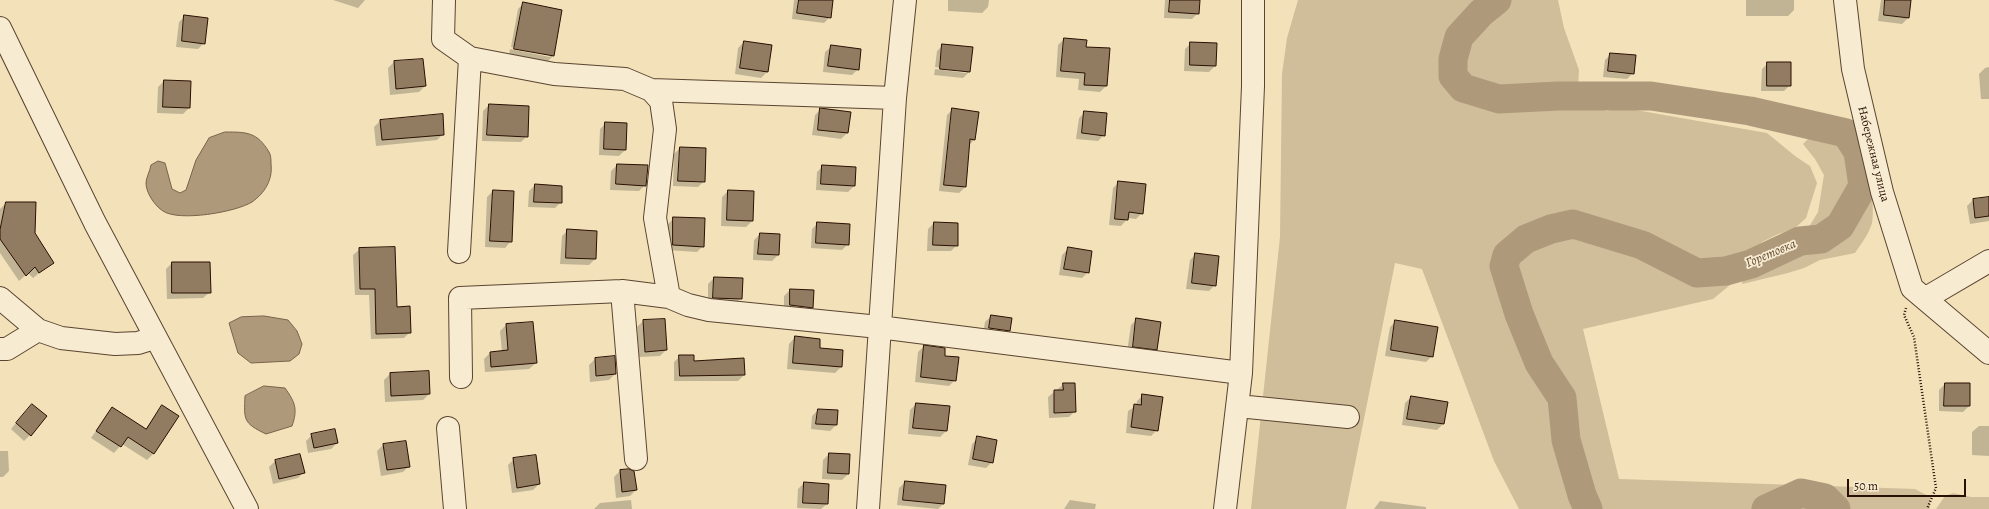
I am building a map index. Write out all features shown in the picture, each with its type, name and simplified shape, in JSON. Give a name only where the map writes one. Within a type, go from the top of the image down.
[{"type":"street","points":[[444,0],[443,39],[470,58],[554,74],[625,79],[651,90],[895,98]]},
{"type":"street","points":[[868,509],[878,327],[895,98],[905,0]]},
{"type":"street","points":[[1225,509],[1241,373],[1253,86],[1253,0]]},
{"type":"street","name":"Набережная улица","points":[[1845,0],[1853,69],[1876,169],[1882,192],[1919,293]]},
{"type":"street","points":[[0,28],[95,223],[154,338],[247,509]]},
{"type":"street","points":[[459,252],[470,58]]},
{"type":"street","points":[[651,90],[661,101],[665,129],[655,218],[669,297]]},
{"type":"street","points":[[1989,261],[1919,293],[1989,353]]},
{"type":"street","points":[[461,377],[460,298],[622,291],[669,297],[688,305],[709,310],[878,327],[1241,373]]},
{"type":"street","points":[[622,291],[636,459]]},
{"type":"street","points":[[0,298],[38,330],[61,338],[115,344],[138,343],[154,338]]},
{"type":"street","points":[[0,349],[7,349],[38,330]]},
{"type":"street","points":[[1238,406],[1348,417]]},
{"type":"street","points":[[448,428],[455,509]]},
{"type":"path","points":[[1919,293],[1904,315],[1914,337],[1936,488],[1926,509]]},
{"type":"shaded area","points":[[1298,0],[1558,0],[1564,28],[1579,70],[1578,88],[1606,111],[1624,108],[1767,133],[1810,166],[1817,183],[1806,218],[1794,229],[1778,234],[1762,242],[1749,255],[1730,285],[1713,299],[1583,329],[1619,479],[1915,489],[1930,497],[1930,509],[1519,509],[1494,461],[1422,269],[1395,263],[1346,509],[1251,509],[1280,237],[1282,74],[1287,38]]},
{"type":"shaded area","points":[[1832,125],[1855,145],[1865,159],[1871,187],[1873,208],[1872,223],[1867,235],[1855,253],[1820,260],[1804,268],[1788,273],[1742,284],[1745,264],[1775,242],[1809,227],[1818,212],[1824,175],[1815,159],[1803,144],[1816,131]]},
{"type":"shaded area","points":[[225,132],[251,134],[265,145],[271,159],[271,175],[261,194],[252,202],[244,206],[208,214],[181,216],[171,214],[160,209],[154,203],[146,187],[146,181],[151,165],[158,161],[165,163],[172,189],[180,193],[186,190],[196,160],[209,138]]},
{"type":"shaded area","points":[[264,316],[288,320],[297,331],[302,344],[299,354],[290,361],[251,363],[238,353],[229,323],[241,317]]},
{"type":"shaded area","points":[[264,386],[285,388],[291,397],[295,410],[292,426],[266,434],[253,427],[246,420],[245,396]]},
{"type":"shaded area","points":[[1953,493],[1971,497],[1989,497],[1989,509],[1936,509],[1945,496]]},
{"type":"building","points":[[799,0],[833,0],[831,18],[797,13]]},
{"type":"building","points":[[1170,0],[1200,0],[1199,14],[1169,12]]},
{"type":"building","points":[[1885,0],[1911,0],[1909,18],[1884,15]]},
{"type":"building","points":[[523,2],[562,10],[554,56],[514,49]]},
{"type":"building","points":[[184,15],[208,18],[205,44],[182,41]]},
{"type":"building","points":[[1064,38],[1087,40],[1086,47],[1110,48],[1107,86],[1084,85],[1085,73],[1061,71]]},
{"type":"building","points":[[744,41],[772,45],[768,72],[740,68]]},
{"type":"building","points":[[1190,42],[1217,43],[1216,66],[1190,65]]},
{"type":"building","points":[[942,44],[973,47],[970,72],[940,69]]},
{"type":"building","points":[[831,45],[861,49],[859,70],[828,66]]},
{"type":"building","points":[[1610,53],[1636,55],[1634,74],[1608,71]]},
{"type":"building","points":[[423,59],[426,86],[396,89],[394,61]]},
{"type":"building","points":[[1767,62],[1791,62],[1791,86],[1767,86]]},
{"type":"building","points":[[164,80],[191,81],[190,108],[163,107]]},
{"type":"building","points":[[489,104],[529,106],[528,137],[487,135]]},
{"type":"building","points":[[820,108],[851,112],[848,133],[818,130]]},
{"type":"building","points":[[952,108],[979,112],[975,140],[970,139],[966,187],[944,185]]},
{"type":"building","points":[[1084,111],[1107,113],[1105,136],[1082,133]]},
{"type":"building","points":[[443,114],[444,135],[382,140],[380,120]]},
{"type":"building","points":[[605,122],[627,123],[626,150],[604,149]]},
{"type":"building","points":[[680,147],[706,148],[705,182],[678,181]]},
{"type":"building","points":[[617,164],[648,165],[646,186],[616,184]]},
{"type":"building","points":[[822,165],[856,167],[855,186],[821,184]]},
{"type":"building","points":[[1118,181],[1146,184],[1143,214],[1129,212],[1128,220],[1115,219]]},
{"type":"building","points":[[535,184],[562,186],[562,203],[534,202]]},
{"type":"building","points":[[493,190],[514,191],[512,242],[490,241]]},
{"type":"building","points":[[728,190],[754,191],[753,221],[727,220]]},
{"type":"building","points":[[1989,197],[1989,216],[1975,218],[1973,199]]},
{"type":"building","points":[[6,202],[36,202],[35,233],[54,263],[39,273],[35,267],[26,276],[0,239],[0,230]]},
{"type":"building","points":[[673,217],[705,218],[704,247],[673,245]]},
{"type":"building","points":[[817,222],[850,224],[849,245],[816,243]]},
{"type":"building","points":[[934,222],[958,223],[958,246],[933,245]]},
{"type":"building","points":[[567,229],[597,231],[596,259],[566,258]]},
{"type":"building","points":[[760,233],[780,234],[779,255],[758,254]]},
{"type":"building","points":[[395,247],[397,307],[410,306],[411,333],[376,334],[375,289],[360,289],[359,248]]},
{"type":"building","points":[[1068,247],[1092,251],[1089,273],[1064,269]]},
{"type":"building","points":[[1195,253],[1219,256],[1216,286],[1192,283]]},
{"type":"building","points":[[172,262],[210,262],[211,293],[172,293]]},
{"type":"building","points":[[714,277],[743,278],[742,299],[713,298]]},
{"type":"building","points":[[790,289],[814,290],[813,308],[790,305]]},
{"type":"building","points":[[991,315],[1012,318],[1010,331],[989,328]]},
{"type":"building","points":[[1136,318],[1161,322],[1157,350],[1133,347]]},
{"type":"building","points":[[665,319],[667,350],[645,352],[643,320]]},
{"type":"building","points":[[1395,320],[1438,327],[1433,357],[1391,350]]},
{"type":"building","points":[[533,322],[537,363],[491,367],[490,352],[508,350],[506,324]]},
{"type":"building","points":[[795,336],[820,339],[820,348],[843,350],[842,367],[793,363]]},
{"type":"building","points":[[924,345],[945,348],[945,356],[959,357],[956,381],[921,377]]},
{"type":"building","points":[[679,355],[694,355],[694,361],[744,358],[745,375],[680,376]]},
{"type":"building","points":[[615,356],[616,374],[596,376],[595,358]]},
{"type":"building","points":[[429,371],[430,394],[391,396],[390,373]]},
{"type":"building","points":[[1063,383],[1075,383],[1076,412],[1054,413],[1054,390],[1063,390]]},
{"type":"building","points":[[1945,383],[1970,383],[1970,406],[1944,406]]},
{"type":"building","points":[[1142,394],[1163,397],[1158,431],[1131,427],[1134,404],[1141,405]]},
{"type":"building","points":[[1411,396],[1448,402],[1444,424],[1407,419]]},
{"type":"building","points":[[916,403],[950,406],[947,431],[913,428]]},
{"type":"building","points":[[32,404],[47,416],[31,436],[16,423]]},
{"type":"building","points":[[162,405],[179,416],[154,454],[128,437],[121,447],[96,431],[112,407],[146,429]]},
{"type":"building","points":[[818,409],[838,410],[837,425],[816,424]]},
{"type":"building","points":[[335,429],[338,443],[314,448],[311,434]]},
{"type":"building","points":[[977,436],[997,440],[993,463],[973,459]]},
{"type":"building","points":[[406,441],[410,467],[387,470],[383,444]]},
{"type":"building","points":[[829,453],[850,454],[849,474],[828,473]]},
{"type":"building","points":[[300,454],[305,473],[279,479],[275,460]]},
{"type":"building","points":[[536,455],[540,484],[517,488],[513,458]]},
{"type":"building","points":[[629,469],[634,471],[637,490],[622,492],[620,470]]},
{"type":"building","points":[[905,481],[946,485],[944,504],[903,500]]},
{"type":"building","points":[[804,482],[829,484],[828,504],[803,503]]},
{"type":"waterway","name":"Горетовка","points":[[1497,0],[1481,13],[1459,37],[1453,59],[1453,76],[1463,88],[1499,99],[1558,96],[1651,96],[1750,111],[1846,133],[1858,152],[1863,186],[1840,226],[1821,239],[1800,241],[1751,264],[1726,271],[1697,273],[1642,245],[1573,224],[1551,229],[1526,239],[1507,255],[1504,266],[1519,314],[1539,363],[1562,398],[1566,440],[1582,495],[1588,509]]},
{"type":"waterway","name":"Горетовка","points":[[1766,509],[1801,493],[1825,498],[1836,509]]}]
